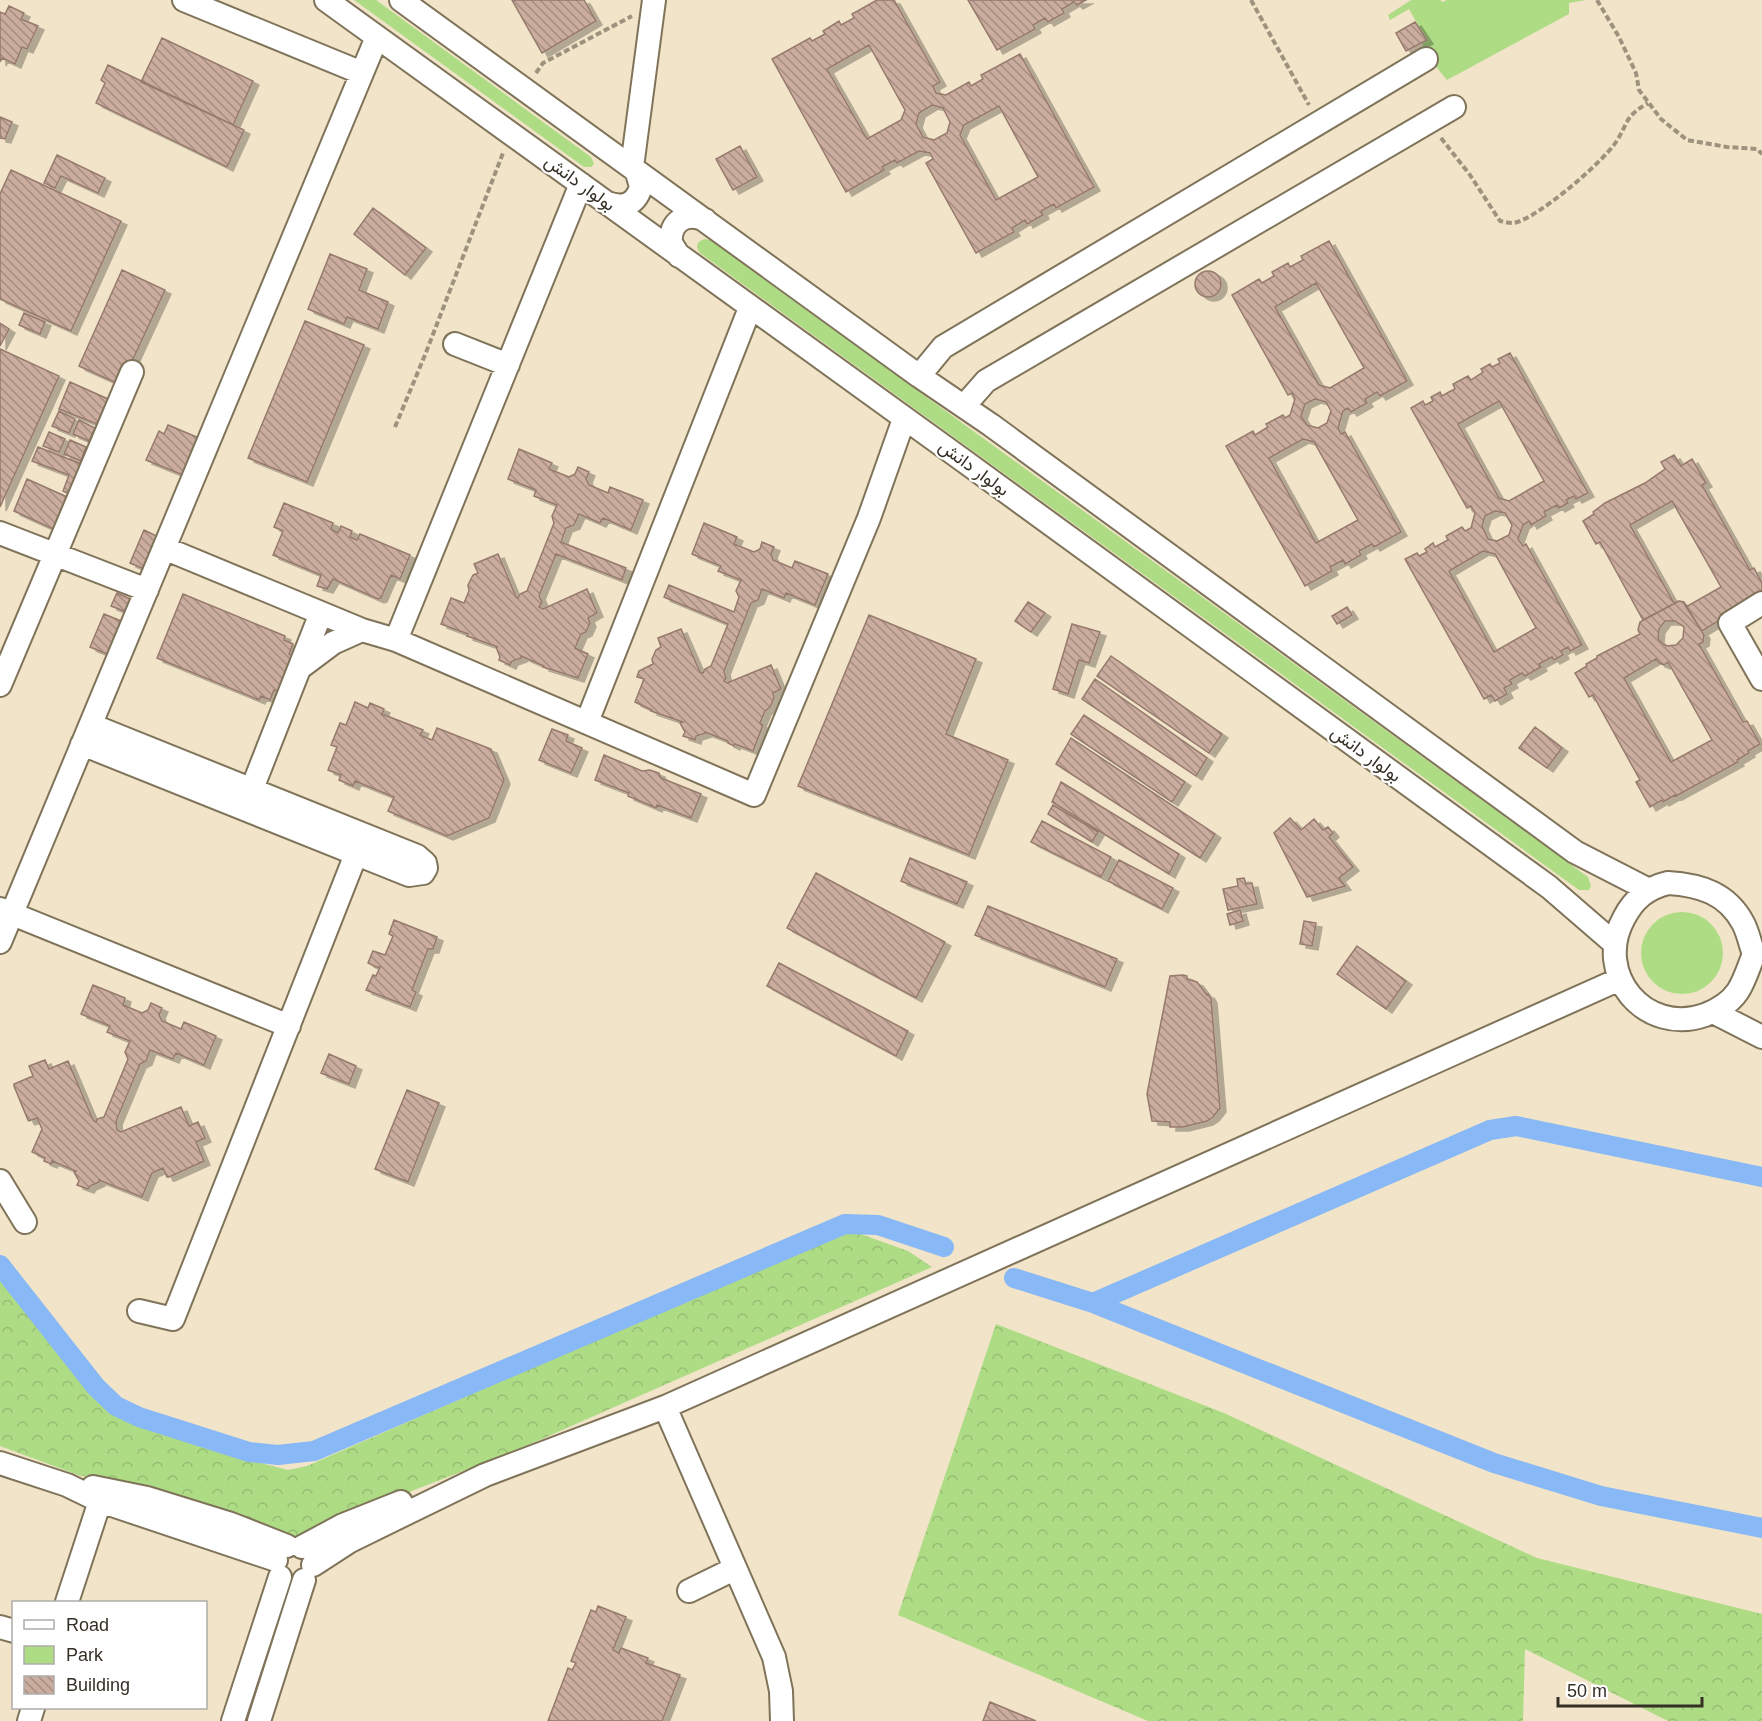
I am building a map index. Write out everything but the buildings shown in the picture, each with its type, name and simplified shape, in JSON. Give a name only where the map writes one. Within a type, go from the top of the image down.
[{"type":"street","points":[[184,0],[362,73]]},
{"type":"street","name":"بولوار دانش","points":[[326,0],[1549,887],[1614,944]]},
{"type":"street","points":[[401,0],[919,376],[964,406],[1575,852],[1647,889]]},
{"type":"street","points":[[632,167],[654,0]]},
{"type":"street","points":[[0,942],[6,912],[86,734],[377,37]]},
{"type":"street","points":[[919,376],[943,347],[1318,121],[1426,59]]},
{"type":"street","points":[[964,406],[986,381],[1454,107]]},
{"type":"street","points":[[605,202],[621,207],[634,201],[641,187],[638,173],[632,167]]},
{"type":"street","points":[[396,640],[581,184]]},
{"type":"street","points":[[679,256],[670,243],[672,228],[683,218],[690,216],[705,220]]},
{"type":"street","points":[[586,722],[750,308]]},
{"type":"street","points":[[455,344],[508,365]]},
{"type":"street","points":[[0,686],[132,372]]},
{"type":"street","points":[[164,548],[362,630],[396,640],[754,795],[876,520],[904,419]]},
{"type":"street","points":[[0,533],[147,590]]},
{"type":"street","points":[[1762,603],[1730,623],[1762,679]]},
{"type":"street","points":[[248,799],[321,613]]},
{"type":"street","points":[[299,668],[333,643],[362,630]]},
{"type":"street","points":[[86,734],[360,844],[173,1319],[139,1311]]},
{"type":"street","points":[[1668,883],[1707,889],[1753,922],[1758,960],[1737,993],[1713,1012],[1692,1019],[1674,1019],[1657,1015],[1642,1007],[1629,994],[1620,979],[1615,962],[1614,944],[1619,927],[1627,911],[1647,889],[1668,883]]},
{"type":"street","points":[[6,912],[289,1026]]},
{"type":"street","points":[[0,1463],[68,1485],[100,1501],[294,1562],[350,1541],[485,1475],[665,1407],[1620,979]]},
{"type":"street","points":[[1713,1012],[1762,1037]]},
{"type":"street","points":[[0,1181],[25,1222]]},
{"type":"street","points":[[665,1407],[774,1657],[781,1691],[782,1721]]},
{"type":"street","points":[[68,1485],[103,1487],[231,1524],[294,1562]]},
{"type":"street","points":[[67,1601],[100,1501]]},
{"type":"street","points":[[233,1721],[294,1562]]},
{"type":"street","points":[[259,1721],[294,1562]]},
{"type":"street","points":[[689,1592],[734,1569]]},
{"type":"path","points":[[1251,0],[1318,121]]},
{"type":"path","points":[[1597,0],[1619,37],[1636,73],[1639,90],[1661,119],[1687,140],[1727,147],[1757,149],[1762,152]]},
{"type":"path","points":[[525,89],[543,63],[620,22]]},
{"type":"path","points":[[1431,120],[1443,141],[1470,175],[1500,221],[1512,223],[1526,219],[1586,175],[1616,142],[1634,111],[1648,103]]},
{"type":"path","points":[[395,426],[425,355],[503,152]]},
{"type":"green space","points":[[354,0],[376,0],[591,157],[594,164],[591,167],[584,167]]},
{"type":"green space","points":[[1411,0],[1440,0],[1443,2],[1447,0],[1586,0],[1569,3],[1569,14],[1447,80],[1422,50],[1424,36],[1409,9],[1390,20],[1388,15]]},
{"type":"green space","points":[[705,239],[710,240],[1588,877],[1591,886],[1589,890],[1579,890],[700,253],[698,244]]},
{"type":"green space","points":[[1682,912],[1698,915],[1711,924],[1720,937],[1723,953],[1720,969],[1711,982],[1698,991],[1682,994],[1666,991],[1653,982],[1644,969],[1641,953],[1644,937],[1653,924],[1666,915]]},
{"type":"green space","points":[[855,1232],[908,1251],[932,1267],[517,1450],[381,1503],[296,1540],[132,1488],[78,1475],[0,1446],[0,1279],[84,1383],[122,1419],[233,1456],[288,1470],[307,1466],[829,1238]]},
{"type":"green space","points":[[996,1324],[1224,1413],[1537,1558],[1762,1614],[1762,1721],[1668,1721],[1525,1649],[1523,1721],[1148,1721],[898,1615]]},
{"type":"waterway","points":[[1093,1303],[1490,1130],[1516,1126],[1762,1177]]},
{"type":"waterway","points":[[0,1265],[96,1387],[116,1406],[139,1417],[249,1452],[278,1455],[314,1451],[845,1224],[878,1225],[944,1247]]},
{"type":"waterway","points":[[1014,1278],[1093,1303],[1494,1463],[1601,1496],[1762,1528]]}]
